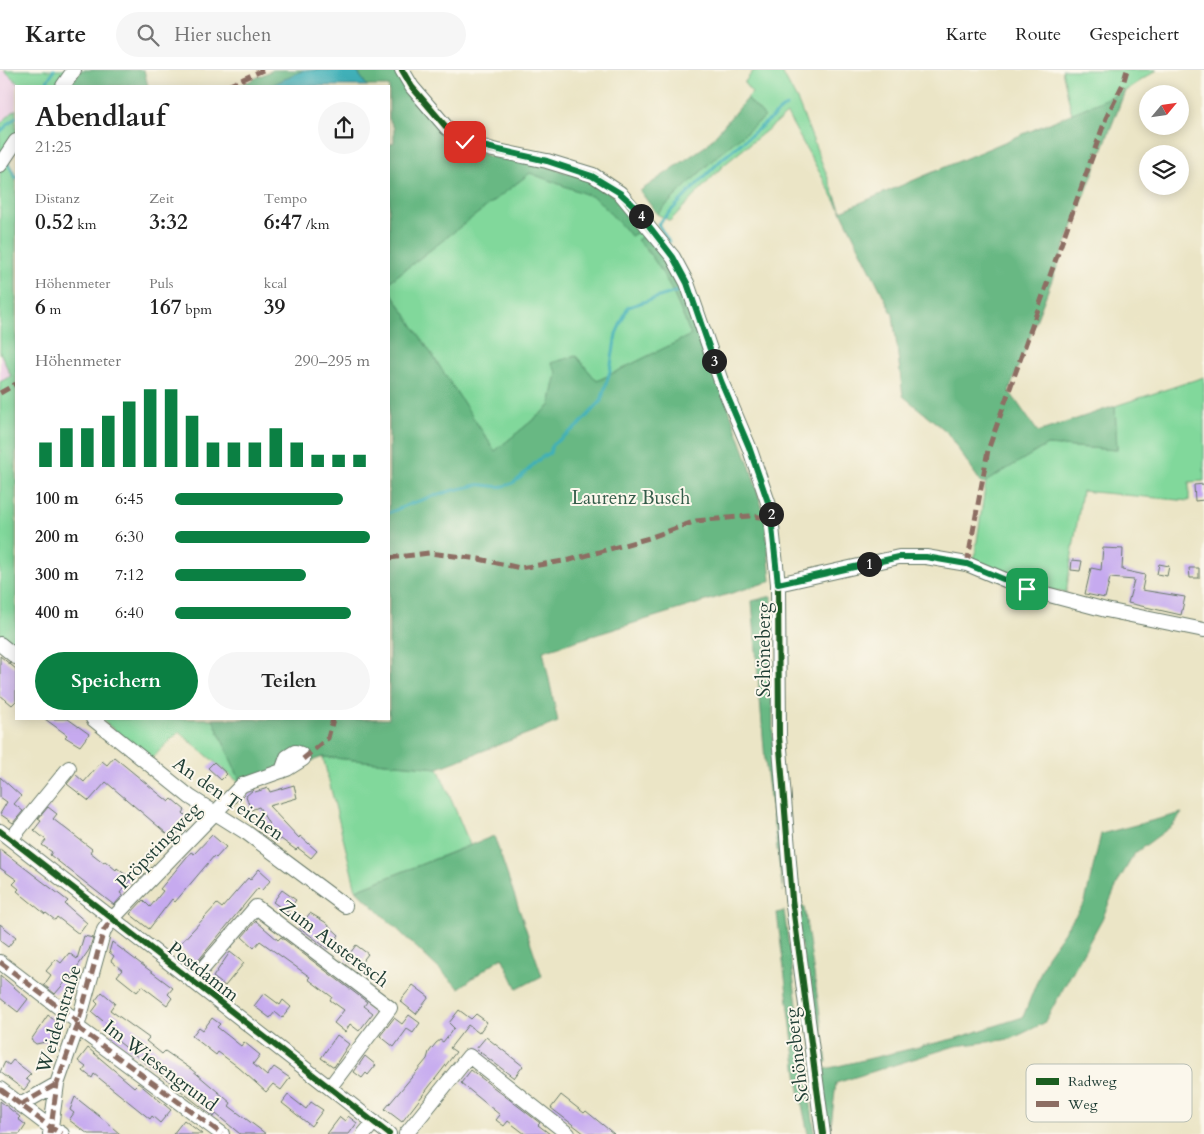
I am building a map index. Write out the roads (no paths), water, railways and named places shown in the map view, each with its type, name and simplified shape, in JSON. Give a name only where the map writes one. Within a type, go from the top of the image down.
[{"type":"street","points":[[64,85],[74,70]]},
{"type":"street","name":"Schöneberg","points":[[402,70],[412,87],[447,128],[465,142],[547,161],[592,176],[620,193],[632,204],[673,257],[687,283],[721,381],[749,447],[770,508],[778,584],[780,745],[792,899],[823,1134]]},
{"type":"street","points":[[0,164],[15,142]]},
{"type":"street","name":"Schöneberg","points":[[778,584],[899,557],[926,557],[967,564],[1027,589],[1088,605],[1204,630]]},
{"type":"street","points":[[0,644],[15,656]]},
{"type":"street","name":"An den Teichen","points":[[94,720],[190,797],[247,833],[345,906]]},
{"type":"street","name":"Postdamm","points":[[69,768],[6,835],[389,1134]]},
{"type":"street","name":"Pröpstingweg","points":[[112,918],[242,785],[282,771]]},
{"type":"street","name":"Zum Austeresch","points":[[192,981],[256,908],[390,1008],[330,1087]]},
{"type":"street","name":"Weidenstraße","points":[[50,1131],[57,1084],[78,1025],[104,930],[112,918]]},
{"type":"street","name":"Im Wiesengrund","points":[[0,962],[78,1025],[222,1134]]},
{"type":"street","points":[[406,1134],[469,1056],[568,1134]]},
{"type":"street","points":[[20,1105],[57,1084]]},
{"type":"street","points":[[0,1089],[50,1131],[62,1134]]},
{"type":"street","points":[[364,1134],[374,1122]]},
{"type":"water","points":[[304,70],[356,70],[366,85],[272,85]]},
{"type":"waterway","points":[[45,85],[54,70]]},
{"type":"waterway","points":[[669,242],[658,224],[722,159],[786,106]]},
{"type":"waterway","points":[[0,132],[15,118]]},
{"type":"waterway","points":[[8,163],[15,176]]},
{"type":"waterway","points":[[390,513],[421,500],[454,490],[477,485],[504,486],[517,480],[538,460],[550,453],[552,445],[578,426],[601,401],[610,371],[616,334],[628,307],[684,289]]},
{"type":"park label","name":"Laurenz Busch","points":[[631,497]]}]
